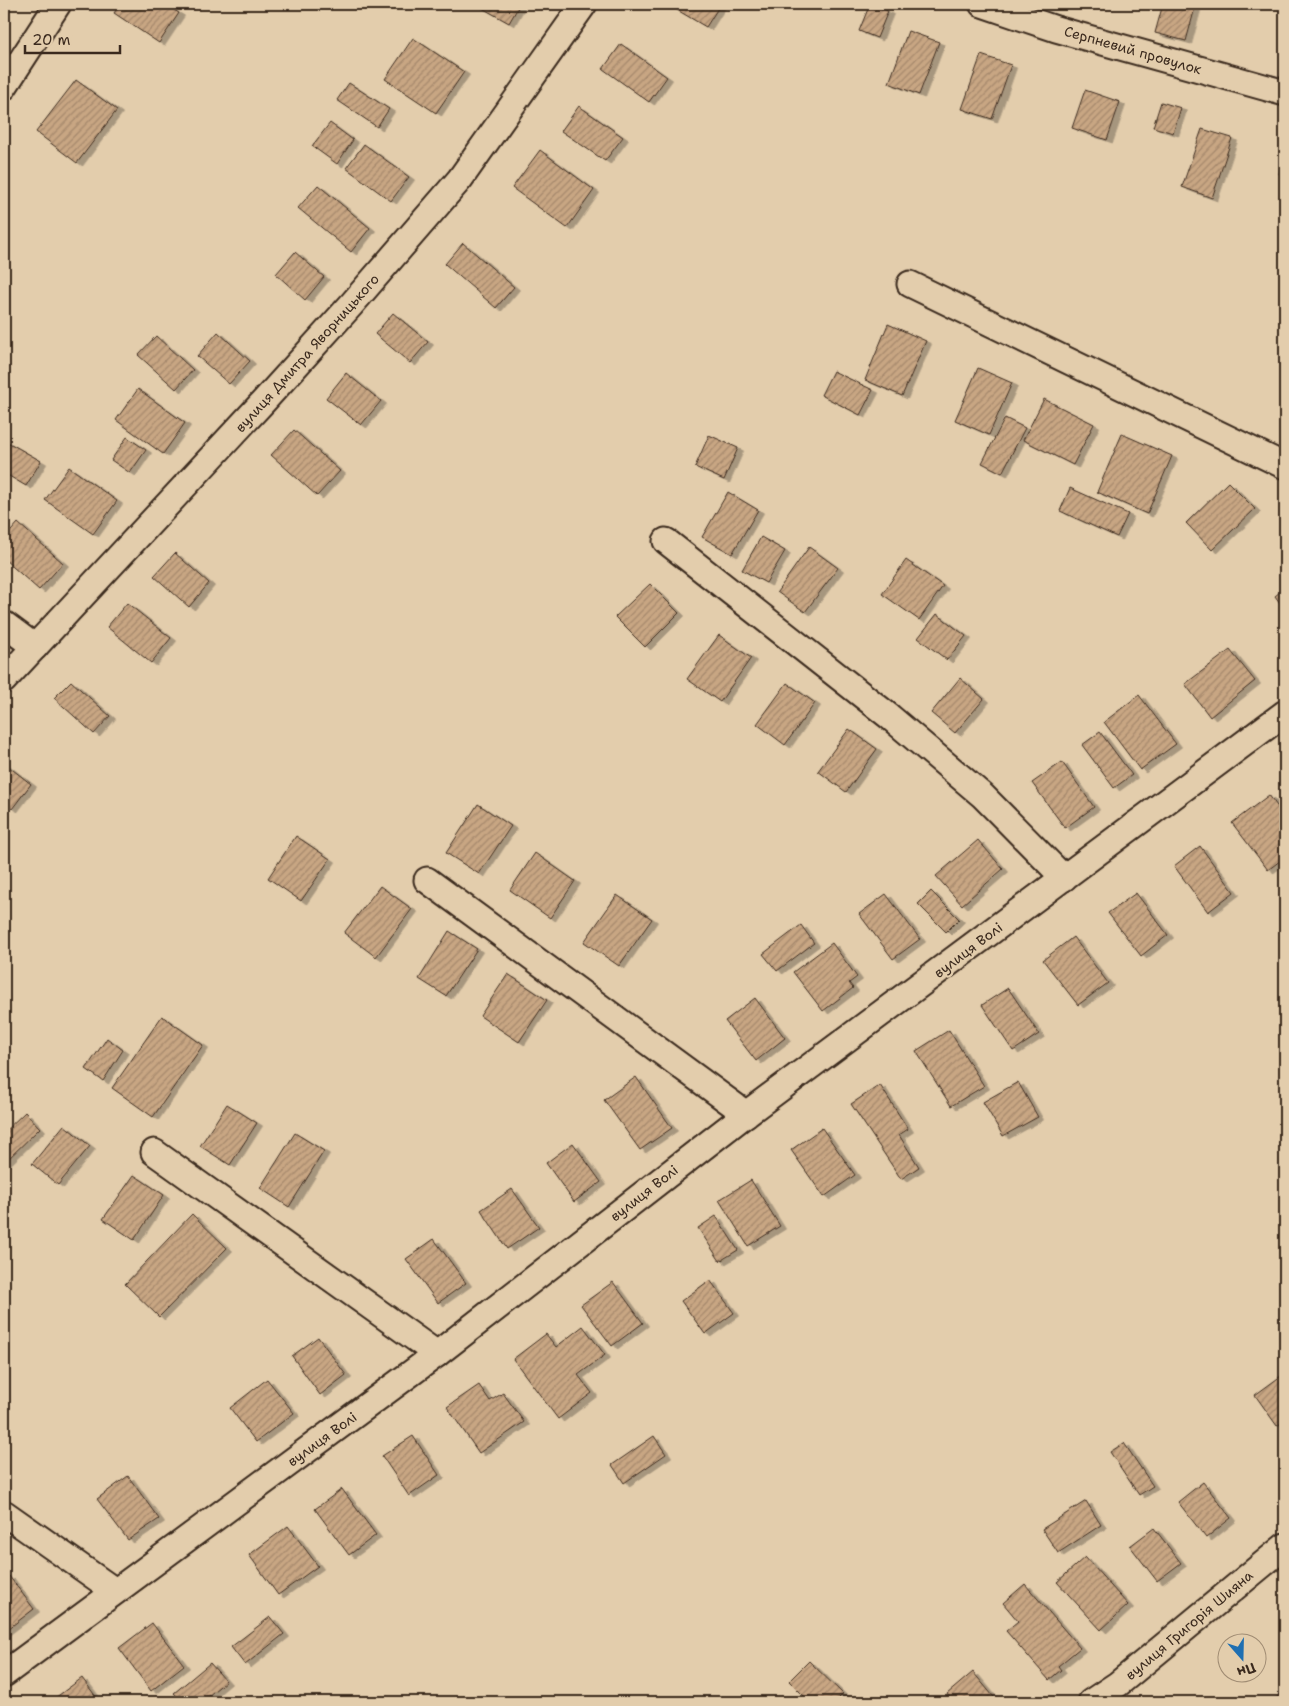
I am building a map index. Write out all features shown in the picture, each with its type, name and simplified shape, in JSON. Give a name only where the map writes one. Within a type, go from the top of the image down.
[{"type":"street","points":[[4,87],[58,4]]},
{"type":"street","name":"вулиця Дмитра Яворницького","points":[[4,680],[264,402],[460,179],[584,4]]},
{"type":"street","name":"Серпневий провулок","points":[[982,4],[1056,29],[1285,93]]},
{"type":"street","points":[[910,284],[1285,466]]},
{"type":"street","points":[[666,542],[890,717],[983,796],[1064,878]]},
{"type":"street","points":[[4,624],[34,647]]},
{"type":"street","name":"вулиця Волі","points":[[4,1674],[437,1354],[746,1114],[1285,713]]},
{"type":"street","points":[[427,880],[746,1114]]},
{"type":"street","points":[[154,1152],[437,1354]]},
{"type":"street","points":[[4,1513],[116,1591]]},
{"type":"street","name":"вулиця Григорія Шияна","points":[[1091,1702],[1118,1684],[1285,1546]]},
{"type":"building","points":[[120,4],[164,4],[179,13],[159,43],[114,13]]},
{"type":"building","points":[[475,4],[520,4],[509,23]]},
{"type":"building","points":[[667,4],[718,4],[720,5],[706,27]]},
{"type":"building","points":[[870,4],[888,11],[877,38],[859,31]]},
{"type":"building","points":[[1163,4],[1196,4],[1186,41],[1155,33]]},
{"type":"building","points":[[908,31],[939,42],[919,95],[889,83]]},
{"type":"building","points":[[413,38],[464,72],[436,113],[385,79]]},
{"type":"building","points":[[621,44],[667,77],[649,102],[603,69]]},
{"type":"building","points":[[981,55],[1011,65],[992,119],[962,109]]},
{"type":"building","points":[[76,80],[117,110],[77,163],[36,132]]},
{"type":"building","points":[[349,83],[389,109],[377,127],[337,100]]},
{"type":"building","points":[[1085,90],[1120,102],[1107,140],[1072,128]]},
{"type":"building","points":[[1161,102],[1181,108],[1173,133],[1153,127]]},
{"type":"building","points":[[579,106],[623,137],[605,161],[561,131]]},
{"type":"building","points":[[330,123],[353,140],[337,164],[312,146]]},
{"type":"building","points":[[1202,129],[1232,138],[1212,198],[1182,187]]},
{"type":"building","points":[[364,144],[409,177],[391,201],[346,168]]},
{"type":"building","points":[[540,150],[594,190],[567,228],[512,188]]},
{"type":"building","points":[[1285,154],[1285,176],[1279,174]]},
{"type":"building","points":[[318,185],[370,228],[351,252],[298,208]]},
{"type":"building","points":[[463,243],[514,287],[496,308],[445,264]]},
{"type":"building","points":[[295,252],[324,277],[305,300],[276,274]]},
{"type":"building","points":[[393,313],[428,342],[410,363],[375,334]]},
{"type":"building","points":[[888,324],[926,341],[902,396],[865,380]]},
{"type":"building","points":[[218,332],[250,361],[229,384],[197,356]]},
{"type":"building","points":[[156,336],[193,370],[176,389],[138,355]]},
{"type":"building","points":[[978,368],[1012,383],[989,435],[955,420]]},
{"type":"building","points":[[833,371],[873,390],[860,415],[821,395]]},
{"type":"building","points":[[346,373],[381,401],[361,425],[326,398]]},
{"type":"building","points":[[138,389],[185,423],[163,454],[116,420]]},
{"type":"building","points":[[1044,399],[1094,424],[1073,465],[1023,440]]},
{"type":"building","points":[[1005,418],[1025,428],[1002,473],[982,463]]},
{"type":"building","points":[[294,430],[340,471],[317,496],[271,455]]},
{"type":"building","points":[[1122,434],[1172,456],[1147,514],[1097,492]]},
{"type":"building","points":[[709,435],[738,448],[724,480],[695,467]]},
{"type":"building","points":[[127,437],[146,450],[130,473],[111,460]]},
{"type":"building","points":[[4,440],[41,461],[26,486],[4,473]]},
{"type":"building","points":[[69,467],[117,501],[93,534],[45,500]]},
{"type":"building","points":[[1228,482],[1255,509],[1212,550],[1186,523]]},
{"type":"building","points":[[1070,488],[1128,514],[1117,537],[1060,511]]},
{"type":"building","points":[[728,492],[758,510],[732,554],[702,537]]},
{"type":"building","points":[[18,523],[63,563],[39,590],[4,559],[4,539]]},
{"type":"building","points":[[761,537],[785,551],[766,583],[742,570]]},
{"type":"building","points":[[809,547],[838,568],[805,612],[777,592]]},
{"type":"building","points":[[175,553],[209,583],[189,607],[154,576]]},
{"type":"building","points":[[906,560],[943,586],[919,620],[882,594]]},
{"type":"building","points":[[650,584],[679,613],[645,647],[615,617]]},
{"type":"building","points":[[1285,588],[1285,610],[1275,596]]},
{"type":"building","points":[[127,603],[171,638],[151,663],[107,627]]},
{"type":"building","points":[[937,614],[966,636],[947,660],[918,638]]},
{"type":"building","points":[[719,635],[751,658],[720,702],[687,679]]},
{"type":"building","points":[[1230,650],[1255,681],[1210,717],[1185,684]]},
{"type":"building","points":[[960,678],[984,699],[955,733],[931,713]]},
{"type":"building","points":[[71,681],[110,716],[94,734],[54,698]]},
{"type":"building","points":[[787,683],[815,703],[785,745],[757,724]]},
{"type":"building","points":[[1139,695],[1176,744],[1140,770],[1104,722]]},
{"type":"building","points":[[849,729],[877,749],[846,792],[818,771]]},
{"type":"building","points":[[1100,732],[1132,775],[1114,788],[1082,745]]},
{"type":"building","points":[[1062,762],[1094,807],[1065,828],[1032,783]]},
{"type":"building","points":[[4,763],[31,784],[12,809],[4,802]]},
{"type":"building","points":[[1269,795],[1285,817],[1285,857],[1268,870],[1232,823]]},
{"type":"building","points":[[478,804],[511,826],[479,874],[446,853]]},
{"type":"building","points":[[296,836],[330,859],[301,901],[268,878]]},
{"type":"building","points":[[978,840],[1003,869],[962,905],[936,876]]},
{"type":"building","points":[[1200,846],[1234,892],[1208,912],[1174,866]]},
{"type":"building","points":[[535,853],[575,881],[550,918],[510,890]]},
{"type":"building","points":[[380,886],[412,909],[376,957],[344,933]]},
{"type":"building","points":[[931,891],[959,919],[946,932],[918,904]]},
{"type":"building","points":[[1136,893],[1168,935],[1141,956],[1108,913]]},
{"type":"building","points":[[886,894],[920,939],[893,959],[859,914]]},
{"type":"building","points":[[617,895],[652,919],[619,966],[584,942]]},
{"type":"building","points":[[801,925],[814,943],[777,971],[763,954]]},
{"type":"building","points":[[449,931],[477,949],[446,996],[419,979]]},
{"type":"building","points":[[1073,937],[1108,983],[1078,1005],[1043,960]]},
{"type":"building","points":[[832,943],[857,977],[849,983],[853,988],[823,1011],[793,972]]},
{"type":"building","points":[[508,974],[547,1000],[519,1042],[480,1016]]},
{"type":"building","points":[[1008,988],[1039,1034],[1013,1051],[982,1005]]},
{"type":"building","points":[[755,998],[785,1038],[756,1061],[725,1021]]},
{"type":"building","points":[[162,1016],[203,1045],[153,1117],[112,1088]]},
{"type":"building","points":[[949,1030],[984,1086],[951,1106],[916,1051]]},
{"type":"building","points":[[107,1038],[123,1050],[103,1081],[86,1069]]},
{"type":"building","points":[[636,1077],[672,1128],[640,1150],[604,1100]]},
{"type":"building","points":[[1018,1082],[1038,1117],[1003,1136],[983,1102]]},
{"type":"building","points":[[880,1085],[908,1129],[899,1135],[919,1167],[901,1179],[851,1104]]},
{"type":"building","points":[[227,1104],[257,1123],[230,1165],[200,1146]]},
{"type":"building","points":[[25,1112],[40,1128],[4,1163],[4,1132]]},
{"type":"building","points":[[64,1125],[90,1146],[58,1185],[32,1164]]},
{"type":"building","points":[[822,1128],[855,1175],[824,1197],[791,1150]]},
{"type":"building","points":[[295,1133],[324,1151],[289,1207],[260,1188]]},
{"type":"building","points":[[573,1143],[601,1182],[574,1202],[546,1163]]},
{"type":"building","points":[[134,1175],[164,1195],[134,1240],[103,1219]]},
{"type":"building","points":[[751,1180],[780,1226],[748,1246],[719,1200]]},
{"type":"building","points":[[512,1189],[539,1227],[507,1249],[481,1210]]},
{"type":"building","points":[[192,1214],[227,1248],[159,1317],[125,1284]]},
{"type":"building","points":[[716,1216],[738,1250],[720,1261],[698,1228]]},
{"type":"building","points":[[434,1239],[466,1283],[438,1303],[406,1259]]},
{"type":"building","points":[[710,1280],[734,1313],[705,1334],[681,1301]]},
{"type":"building","points":[[613,1282],[643,1323],[612,1346],[581,1305]]},
{"type":"building","points":[[583,1326],[605,1355],[578,1375],[592,1393],[558,1419],[513,1359],[546,1334],[556,1347]]},
{"type":"building","points":[[318,1337],[346,1375],[320,1395],[292,1356]]},
{"type":"building","points":[[1285,1373],[1285,1420],[1277,1426],[1255,1395]]},
{"type":"building","points":[[267,1379],[294,1413],[256,1442],[230,1408]]},
{"type":"building","points":[[479,1385],[490,1401],[503,1393],[524,1422],[479,1453],[447,1407]]},
{"type":"building","points":[[413,1436],[439,1475],[409,1496],[382,1456]]},
{"type":"building","points":[[654,1436],[666,1454],[624,1483],[612,1465]]},
{"type":"building","points":[[1124,1443],[1153,1486],[1139,1495],[1110,1452]]},
{"type":"building","points":[[128,1476],[159,1519],[128,1540],[97,1499]]},
{"type":"building","points":[[1203,1482],[1231,1518],[1206,1538],[1178,1502]]},
{"type":"building","points":[[342,1489],[376,1535],[349,1555],[315,1509]]},
{"type":"building","points":[[1086,1501],[1101,1525],[1058,1553],[1042,1529]]},
{"type":"building","points":[[288,1526],[318,1566],[278,1595],[249,1555]]},
{"type":"building","points":[[1154,1528],[1181,1563],[1157,1581],[1130,1546]]},
{"type":"building","points":[[1085,1557],[1128,1605],[1101,1630],[1057,1582]]},
{"type":"building","points":[[9,1576],[34,1609],[4,1632],[4,1580]]},
{"type":"building","points":[[1025,1584],[1080,1648],[1058,1666],[1061,1670],[1049,1680],[1006,1631],[1018,1621],[1003,1603]]},
{"type":"building","points":[[270,1617],[284,1634],[245,1665],[231,1647]]},
{"type":"building","points":[[152,1623],[184,1665],[151,1691],[119,1648]]},
{"type":"building","points":[[809,1661],[843,1694],[835,1702],[810,1702],[789,1681]]},
{"type":"building","points":[[210,1663],[226,1681],[201,1702],[182,1702],[174,1693]]},
{"type":"building","points":[[973,1672],[998,1702],[953,1702],[947,1694]]},
{"type":"building","points":[[82,1678],[100,1702],[59,1702],[55,1698]]},
{"type":"building","points":[[1285,1691],[1285,1702],[1270,1702]]}]
